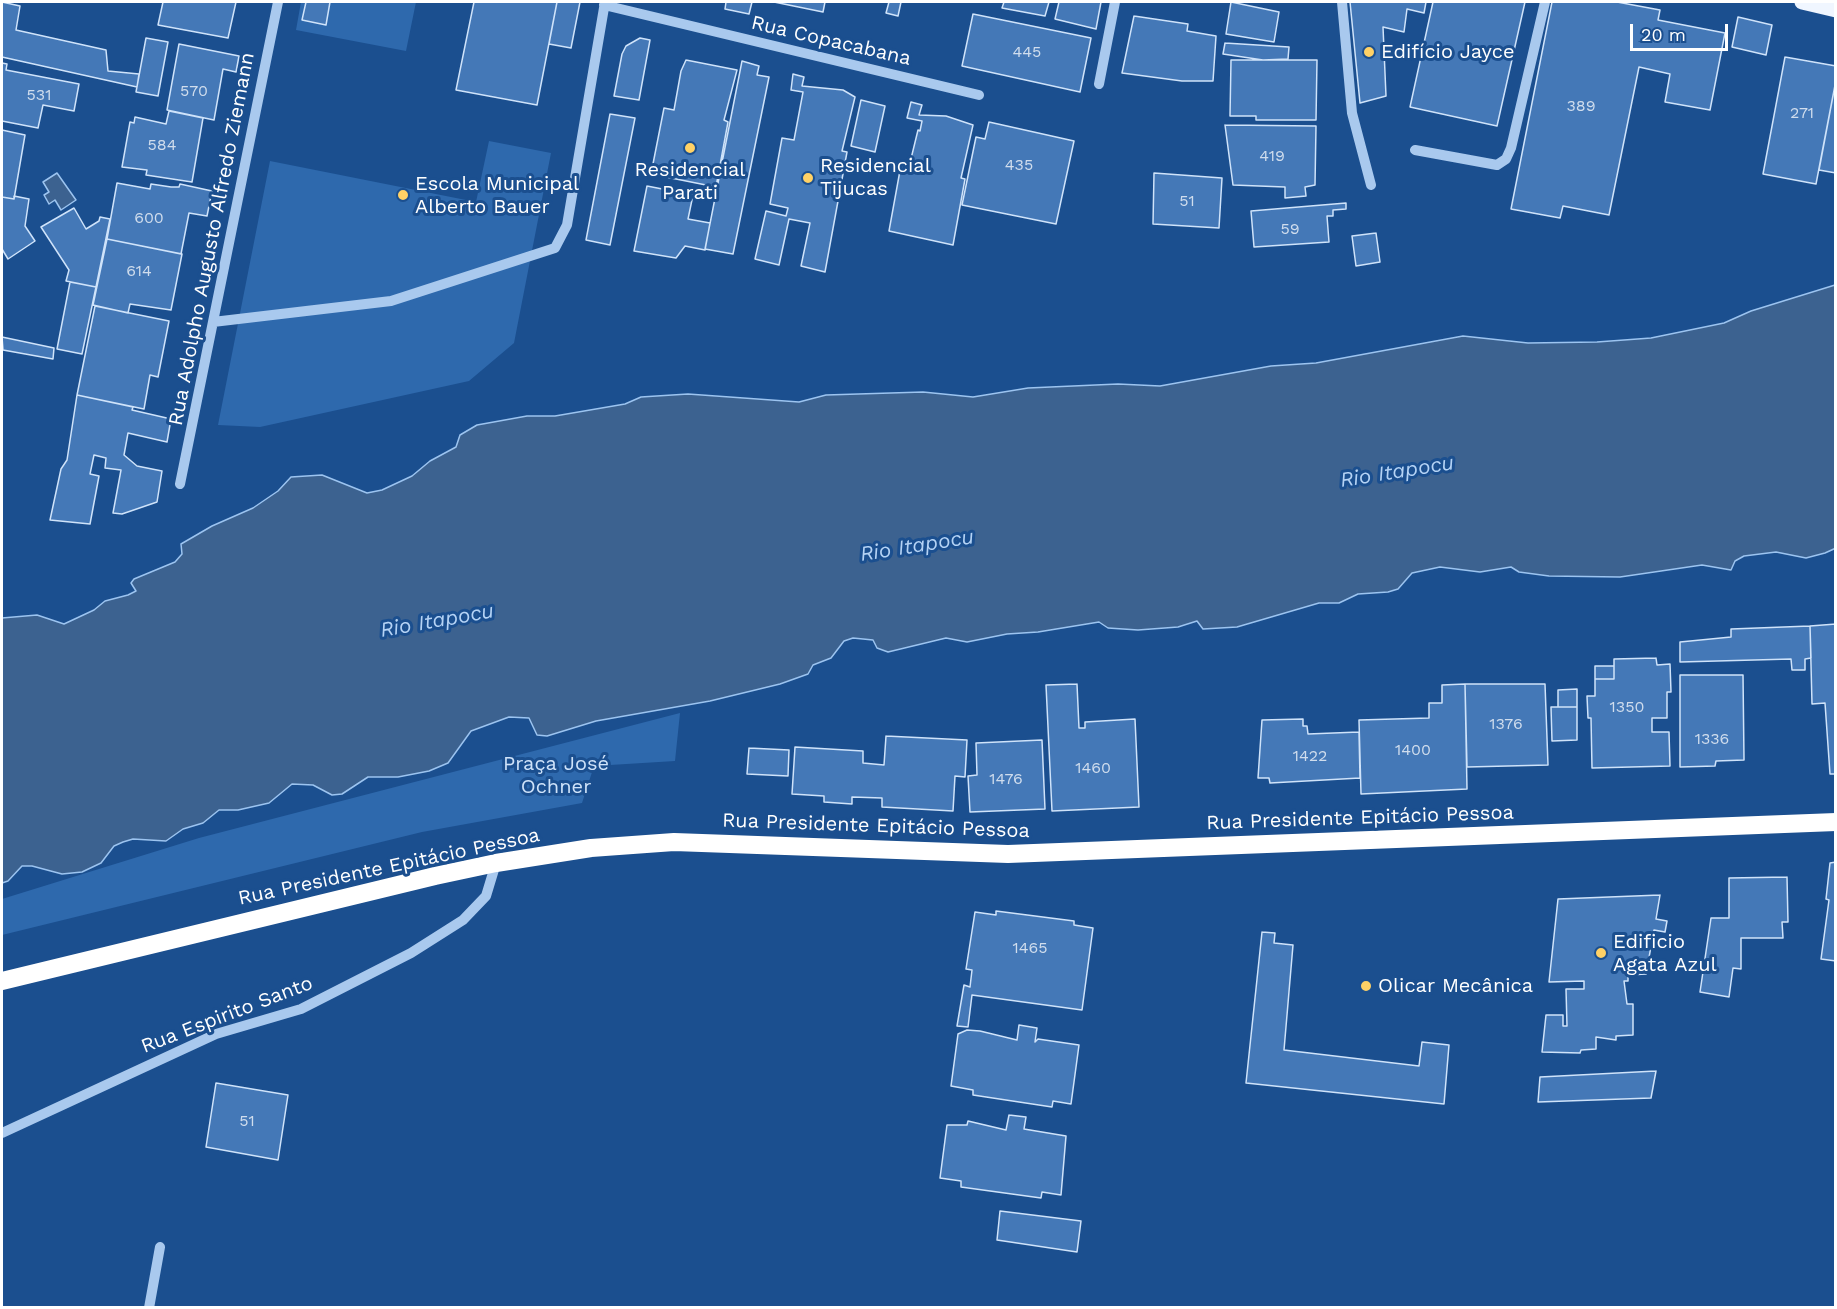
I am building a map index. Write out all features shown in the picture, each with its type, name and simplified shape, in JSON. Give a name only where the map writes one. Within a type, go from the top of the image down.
[{"type":"highway","name":"Rua Presidente Epitácio Pessoa","points":[[2,981],[496,863],[591,848],[674,842],[767,844],[935,854],[1008,854],[1836,822]]},
{"type":"main road","points":[[1802,2],[1836,10]]},
{"type":"street","name":"Rua Adolpho Augusto Alfredo Ziemann","points":[[180,484],[278,2]]},
{"type":"street","points":[[1099,84],[1115,2]]},
{"type":"street","points":[[1342,2],[1352,113],[1371,185]]},
{"type":"street","points":[[1415,150],[1497,165],[1506,159],[1511,148],[1545,2]]},
{"type":"street","points":[[213,322],[391,301],[555,248],[567,225],[604,3]]},
{"type":"street","name":"Rua Copacabana","points":[[604,3],[980,95]]},
{"type":"street","name":"Rua Espirito Santo","points":[[2,1133],[216,1034],[301,1009],[411,953],[463,920],[486,896],[496,863]]},
{"type":"street","points":[[149,1308],[160,1247]]},
{"type":"green space","points":[[301,2],[416,2],[406,51],[296,30]]},
{"type":"green space","points":[[489,141],[551,153],[514,343],[469,381],[260,427],[218,425],[270,161],[476,202]]},
{"type":"green space","name":"Praça José Ochner","points":[[680,713],[675,761],[594,766],[582,803],[422,832],[2,935],[2,899],[199,838]]},
{"type":"water","points":[[57,173],[76,200],[61,210],[55,200],[49,204],[44,195],[49,192],[43,182]]},
{"type":"water","name":"Rio Itapocu","points":[[1835,285],[1836,548],[1825,553],[1806,558],[1776,552],[1744,556],[1735,561],[1731,570],[1702,565],[1620,577],[1549,576],[1519,572],[1511,567],[1480,572],[1440,567],[1412,573],[1398,589],[1388,592],[1358,594],[1339,603],[1319,603],[1237,627],[1203,629],[1197,621],[1178,627],[1138,630],[1108,628],[1099,622],[1038,632],[1007,634],[967,642],[946,638],[888,652],[877,648],[873,640],[853,638],[844,641],[831,658],[813,665],[808,674],[780,684],[710,701],[596,721],[547,736],[537,735],[529,718],[509,717],[471,731],[448,763],[429,771],[398,777],[368,777],[342,794],[332,795],[313,785],[292,784],[269,803],[238,810],[219,810],[203,823],[183,829],[166,841],[133,839],[123,842],[114,846],[101,863],[82,872],[62,874],[32,866],[22,866],[8,881],[2,883],[2,618],[37,615],[64,624],[94,610],[105,601],[128,595],[136,591],[131,583],[134,579],[175,562],[182,554],[181,544],[212,526],[253,508],[278,491],[291,477],[322,475],[367,493],[382,490],[412,476],[430,461],[456,447],[460,435],[477,425],[527,416],[555,416],[625,404],[641,397],[688,394],[799,402],[826,395],[923,392],[973,397],[1028,388],[1118,384],[1160,386],[1271,366],[1316,363],[1463,336],[1528,343],[1597,342],[1651,338],[1724,323],[1751,311]]},
{"type":"building","points":[[2,2],[20,6],[16,30],[106,50],[108,71],[139,74],[137,87],[2,57]]},
{"type":"building","points":[[163,2],[236,2],[228,38],[158,25]]},
{"type":"building","points":[[306,2],[330,2],[326,25],[302,20]]},
{"type":"building","points":[[474,2],[557,2],[537,105],[456,90]]},
{"type":"building","points":[[557,2],[580,2],[571,48],[549,44]]},
{"type":"building","points":[[726,2],[752,2],[749,14],[725,9]]},
{"type":"building","points":[[774,2],[825,2],[823,12]]},
{"type":"building","points":[[889,2],[901,2],[898,16],[886,13]]},
{"type":"building","points":[[1004,2],[1049,2],[1045,16],[1002,8]]},
{"type":"building","points":[[1059,2],[1101,2],[1096,29],[1055,19]]},
{"type":"building","points":[[1231,2],[1279,12],[1274,42],[1226,34]]},
{"type":"building","name":"Edifício Jayce","points":[[1350,2],[1426,2],[1424,13],[1407,9],[1404,32],[1383,27],[1386,96],[1360,103]]},
{"type":"building","points":[[1433,2],[1525,2],[1497,126],[1410,107]]},
{"type":"building","points":[[1552,2],[1617,2],[1660,10],[1658,20],[1725,33],[1710,110],[1665,102],[1670,74],[1639,67],[1609,215],[1563,206],[1560,218],[1511,209]]},
{"type":"building","points":[[973,14],[1091,38],[1080,92],[962,66]]},
{"type":"building","points":[[1134,16],[1188,24],[1187,31],[1216,36],[1213,81],[1182,81],[1122,73]]},
{"type":"building","points":[[1738,17],[1772,25],[1766,55],[1732,47]]},
{"type":"building","points":[[146,38],[168,42],[158,96],[136,92]]},
{"type":"building","points":[[640,38],[650,40],[639,100],[614,96],[622,54],[626,46]]},
{"type":"building","points":[[1225,43],[1289,47],[1288,59],[1263,60],[1223,54]]},
{"type":"building","points":[[179,44],[239,56],[236,72],[223,69],[214,120],[167,110]]},
{"type":"building","points":[[1785,57],[1836,66],[1836,80],[1816,184],[1763,174]]},
{"type":"building","name":"Residencial Parati","points":[[686,60],[737,70],[724,120],[728,122],[716,187],[651,174],[664,108],[674,110],[681,71]]},
{"type":"building","points":[[1231,60],[1317,60],[1316,120],[1256,120],[1256,116],[1230,116]]},
{"type":"building","points":[[742,61],[759,66],[757,75],[769,77],[733,254],[705,249]]},
{"type":"building","points":[[2,63],[7,64],[6,70],[79,84],[74,111],[43,105],[38,128],[2,121]]},
{"type":"building","name":"Residencial Tijucas","points":[[793,74],[804,77],[802,86],[843,90],[855,97],[842,151],[847,152],[825,272],[801,266],[810,223],[789,219],[779,265],[755,259],[766,211],[786,216],[788,208],[770,204],[782,138],[794,140],[803,92],[791,90]]},
{"type":"building","points":[[1836,80],[1836,173],[1819,170]]},
{"type":"building","points":[[861,100],[885,106],[875,152],[851,146]]},
{"type":"building","points":[[911,102],[922,105],[919,115],[946,116],[973,125],[961,178],[965,179],[953,245],[889,231],[901,165],[909,167],[922,121],[907,118]]},
{"type":"building","points":[[169,111],[203,118],[192,182],[146,175],[147,170],[122,167],[130,122],[134,123],[135,117],[166,124]]},
{"type":"building","points":[[610,114],[635,118],[610,245],[586,240]]},
{"type":"building","points":[[989,122],[1074,141],[1056,224],[962,205],[976,137],[985,139]]},
{"type":"building","points":[[1225,125],[1316,126],[1315,185],[1305,187],[1306,196],[1285,198],[1285,187],[1233,185]]},
{"type":"building","points":[[2,130],[25,135],[14,199],[2,197]]},
{"type":"building","points":[[1154,173],[1222,178],[1219,228],[1153,224]]},
{"type":"building","points":[[117,183],[150,189],[151,184],[179,187],[180,184],[212,191],[207,216],[189,213],[181,254],[107,239]]},
{"type":"building","points":[[647,186],[693,195],[688,219],[710,223],[705,250],[685,246],[676,258],[634,251]]},
{"type":"building","points":[[14,196],[29,199],[25,226],[35,241],[8,259],[2,249],[2,197],[14,199]]},
{"type":"building","points":[[1346,203],[1346,209],[1333,210],[1333,216],[1327,216],[1329,242],[1254,247],[1251,211]]},
{"type":"building","points":[[74,208],[86,229],[99,221],[100,217],[110,219],[96,287],[66,281],[69,270],[41,227]]},
{"type":"building","points":[[1376,233],[1380,262],[1356,266],[1352,236]]},
{"type":"building","points":[[107,239],[182,254],[171,310],[130,304],[128,313],[93,305]]},
{"type":"building","points":[[70,282],[96,287],[82,354],[57,349]]},
{"type":"building","points":[[95,306],[169,321],[158,377],[150,375],[144,409],[77,395]]},
{"type":"building","points":[[2,337],[54,348],[53,359],[3,350]]},
{"type":"building","points":[[77,395],[133,407],[132,410],[171,419],[167,442],[128,433],[124,455],[137,466],[162,471],[157,502],[122,514],[113,513],[121,470],[105,468],[106,458],[94,455],[90,474],[99,476],[90,524],[50,520],[61,469],[67,460]]},
{"type":"building","points":[[1836,624],[1836,774],[1830,774],[1825,703],[1812,704],[1810,626]]},
{"type":"building","points":[[1810,626],[1811,658],[1805,659],[1805,670],[1792,670],[1791,659],[1680,662],[1680,642],[1731,637],[1731,629]]},
{"type":"building","points":[[1656,658],[1657,665],[1670,664],[1671,692],[1667,692],[1667,718],[1652,718],[1652,732],[1669,732],[1670,766],[1592,768],[1591,718],[1588,718],[1587,696],[1595,696],[1595,679],[1614,679],[1614,659]]},
{"type":"building","points":[[1595,666],[1614,666],[1614,679],[1595,679]]},
{"type":"building","points":[[1680,675],[1743,675],[1744,760],[1716,761],[1715,766],[1680,767]]},
{"type":"building","points":[[1077,684],[1079,728],[1085,728],[1085,722],[1135,719],[1139,807],[1052,811],[1046,685]]},
{"type":"building","points":[[1465,684],[1545,684],[1548,765],[1467,767]]},
{"type":"building","points":[[1465,684],[1467,789],[1361,794],[1359,720],[1429,718],[1429,703],[1442,703],[1442,685]]},
{"type":"building","points":[[1577,689],[1577,707],[1558,707],[1558,690]]},
{"type":"building","points":[[1551,707],[1577,707],[1577,740],[1552,741]]},
{"type":"building","points":[[1303,719],[1303,726],[1307,726],[1308,734],[1359,732],[1360,778],[1270,783],[1269,778],[1258,778],[1262,720]]},
{"type":"building","points":[[886,736],[967,740],[965,777],[955,776],[953,811],[882,807],[882,798],[852,797],[852,804],[824,802],[824,796],[792,794],[795,747],[863,751],[863,763],[884,765]]},
{"type":"building","points":[[1042,740],[1045,809],[970,812],[968,776],[977,775],[976,743]]},
{"type":"building","points":[[749,748],[789,750],[788,776],[747,774]]},
{"type":"building","points":[[1836,862],[1836,961],[1821,959],[1829,900],[1826,899],[1830,863]]},
{"type":"building","points":[[1787,877],[1788,922],[1782,922],[1783,938],[1741,938],[1741,969],[1733,968],[1729,997],[1700,992],[1711,918],[1729,918],[1729,878]]},
{"type":"building","name":"Edificio Agata Azul","points":[[1660,895],[1656,919],[1667,921],[1665,932],[1654,930],[1646,974],[1628,975],[1628,981],[1624,981],[1627,1004],[1633,1004],[1633,1035],[1616,1036],[1616,1040],[1596,1037],[1596,1049],[1581,1050],[1580,1053],[1542,1052],[1546,1015],[1563,1015],[1563,1026],[1567,1026],[1566,989],[1584,989],[1584,981],[1549,982],[1558,899]]},
{"type":"building","points":[[996,911],[1074,921],[1074,925],[1093,928],[1082,1010],[972,995],[968,1027],[957,1026],[964,985],[970,987],[972,970],[966,969],[975,912],[996,915]]},
{"type":"building","points":[[1262,932],[1275,933],[1274,943],[1293,945],[1284,1050],[1419,1066],[1422,1042],[1449,1045],[1444,1104],[1246,1083]]},
{"type":"building","points":[[1019,1025],[1037,1028],[1035,1042],[1038,1039],[1079,1045],[1071,1104],[1053,1101],[1052,1107],[973,1095],[973,1090],[951,1086],[958,1034],[967,1030],[980,1031],[1017,1040]]},
{"type":"building","points":[[1656,1071],[1651,1098],[1538,1102],[1540,1077]]},
{"type":"building","points":[[216,1083],[288,1095],[278,1160],[206,1147]]},
{"type":"building","points":[[1009,1115],[1026,1117],[1024,1129],[1066,1136],[1061,1195],[1042,1192],[1041,1198],[961,1187],[961,1181],[940,1178],[947,1125],[967,1125],[968,1121],[1006,1130]]},
{"type":"building","points":[[1000,1211],[1081,1221],[1077,1252],[997,1240]]},
{"type":"place","name":"Edifício Jayce","points":[[1369,52]]},
{"type":"place","name":"Residencial Parati","points":[[690,148]]},
{"type":"place","name":"Residencial Tijucas","points":[[808,178]]},
{"type":"place","name":"Escola Municipal Alberto Bauer","points":[[403,195]]},
{"type":"place","name":"Edificio Agata Azul","points":[[1601,953]]},
{"type":"place","name":"Olicar Mecânica","points":[[1366,986]]}]
